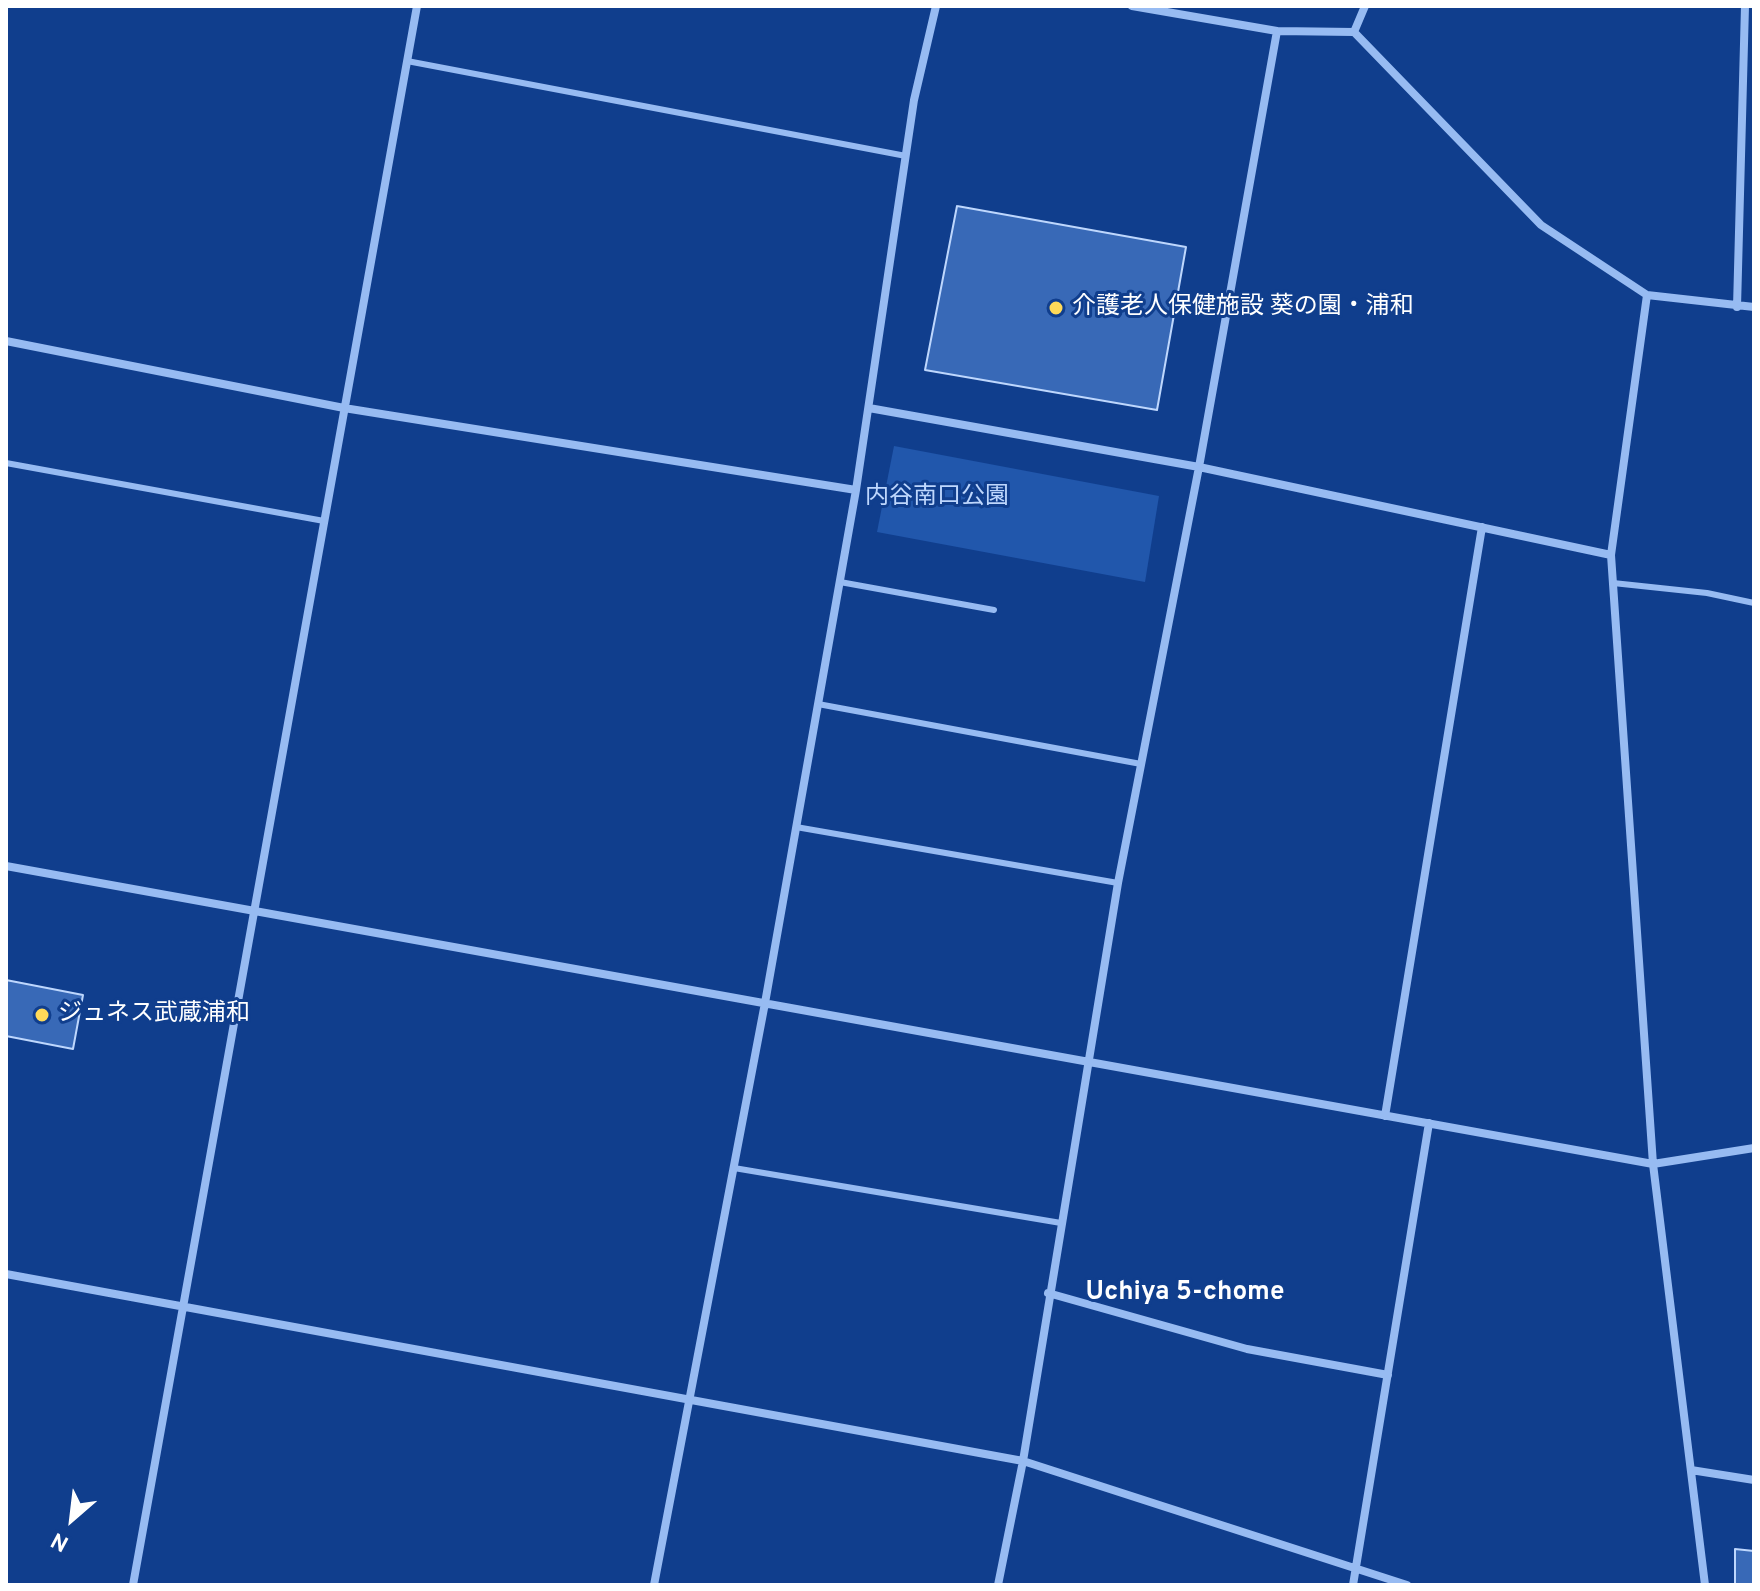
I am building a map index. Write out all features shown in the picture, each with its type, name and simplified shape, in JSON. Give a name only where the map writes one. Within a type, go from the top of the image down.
[{"type":"street","points":[[133,1585],[417,6]]},
{"type":"street","points":[[654,1585],[765,1003],[856,490],[906,156],[936,6]]},
{"type":"street","points":[[1132,6],[1277,31],[1354,32],[1541,225],[1647,295],[1754,307]]},
{"type":"street","points":[[1354,32],[1365,6]]},
{"type":"street","points":[[1737,307],[1745,6]]},
{"type":"street","points":[[998,1585],[1023,1461],[1048,1293],[1090,1062],[1118,883],[1199,467],[1277,31]]},
{"type":"street","points":[[1647,295],[1611,555],[1653,1164],[1705,1585]]},
{"type":"street","points":[[6,341],[344,408],[856,490]]},
{"type":"street","points":[[869,408],[1199,467],[1611,555]]},
{"type":"street","points":[[1385,1116],[1482,527]]},
{"type":"street","points":[[6,866],[1653,1164],[1754,1148]]},
{"type":"street","points":[[1353,1585],[1429,1123]]},
{"type":"street","points":[[6,1274],[1023,1461],[1407,1585]]},
{"type":"street","points":[[1048,1293],[1247,1349],[1388,1375]]},
{"type":"street","points":[[1691,1470],[1754,1480]]},
{"type":"lane","points":[[407,61],[906,156]]},
{"type":"lane","points":[[6,463],[324,521]]},
{"type":"lane","points":[[840,582],[994,610]]},
{"type":"lane","points":[[1613,583],[1707,593],[1754,603]]},
{"type":"lane","points":[[818,704],[1141,764]]},
{"type":"lane","points":[[796,827],[1118,883]]},
{"type":"lane","points":[[734,1168],[1061,1223]]},
{"type":"green space","name":"内谷南口公園","points":[[894,446],[1159,496],[1145,582],[877,532]]},
{"type":"building","name":"介護老人保健施設 葵の園・浦和","points":[[957,206],[1186,247],[1157,410],[925,370]]},
{"type":"building","name":"ジュネス武蔵浦和","points":[[6,980],[83,995],[73,1049],[6,1036]]},
{"type":"building","points":[[1735,1549],[1754,1551],[1754,1585],[1735,1585]]},
{"type":"place","name":"介護老人保健施設 葵の園・浦和","points":[[1056,308]]},
{"type":"place","name":"ジュネス武蔵浦和","points":[[42,1015]]},
{"type":"district","name":"Uchiya 5-chome","points":[[1185,1294]]}]
